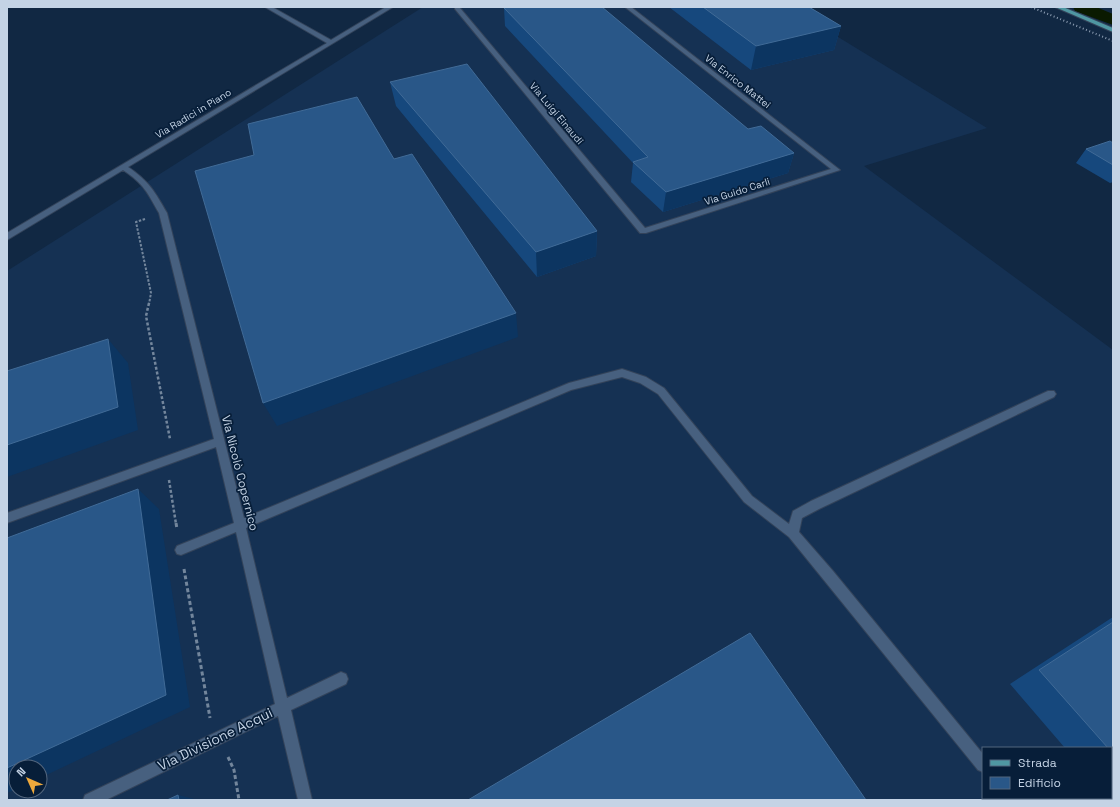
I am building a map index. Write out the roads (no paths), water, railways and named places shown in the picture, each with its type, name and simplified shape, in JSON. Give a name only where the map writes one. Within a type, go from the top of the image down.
[{"type":"main road","points":[[1058,7],[1113,30]]},
{"type":"street","points":[[268,7],[330,42]]},
{"type":"street","name":"Via Radici in Piano","points":[[7,237],[390,7]]},
{"type":"street","name":"Via Luigi Einaudi","points":[[458,7],[457,8],[643,231]]},
{"type":"street","name":"Via Enrico Mattei","points":[[628,7],[836,170]]},
{"type":"street","name":"Via Nicolò Copernico","points":[[123,167],[140,178],[150,190],[163,213],[220,441],[284,706],[305,800]]},
{"type":"street","name":"Via Guido Carli","points":[[643,231],[836,170]]},
{"type":"street","points":[[181,550],[569,387],[622,373],[643,380],[661,391],[748,500],[793,533],[829,575],[982,764]]},
{"type":"street","points":[[793,533],[797,515],[815,505],[1051,394]]},
{"type":"street","points":[[7,518],[220,441]]},
{"type":"street","name":"Via Divisione Acqui","points":[[90,800],[341,680]]},
{"type":"waterway","points":[[1081,7],[1113,20]]},
{"type":"railway","points":[[1031,7],[1113,41]]}]
